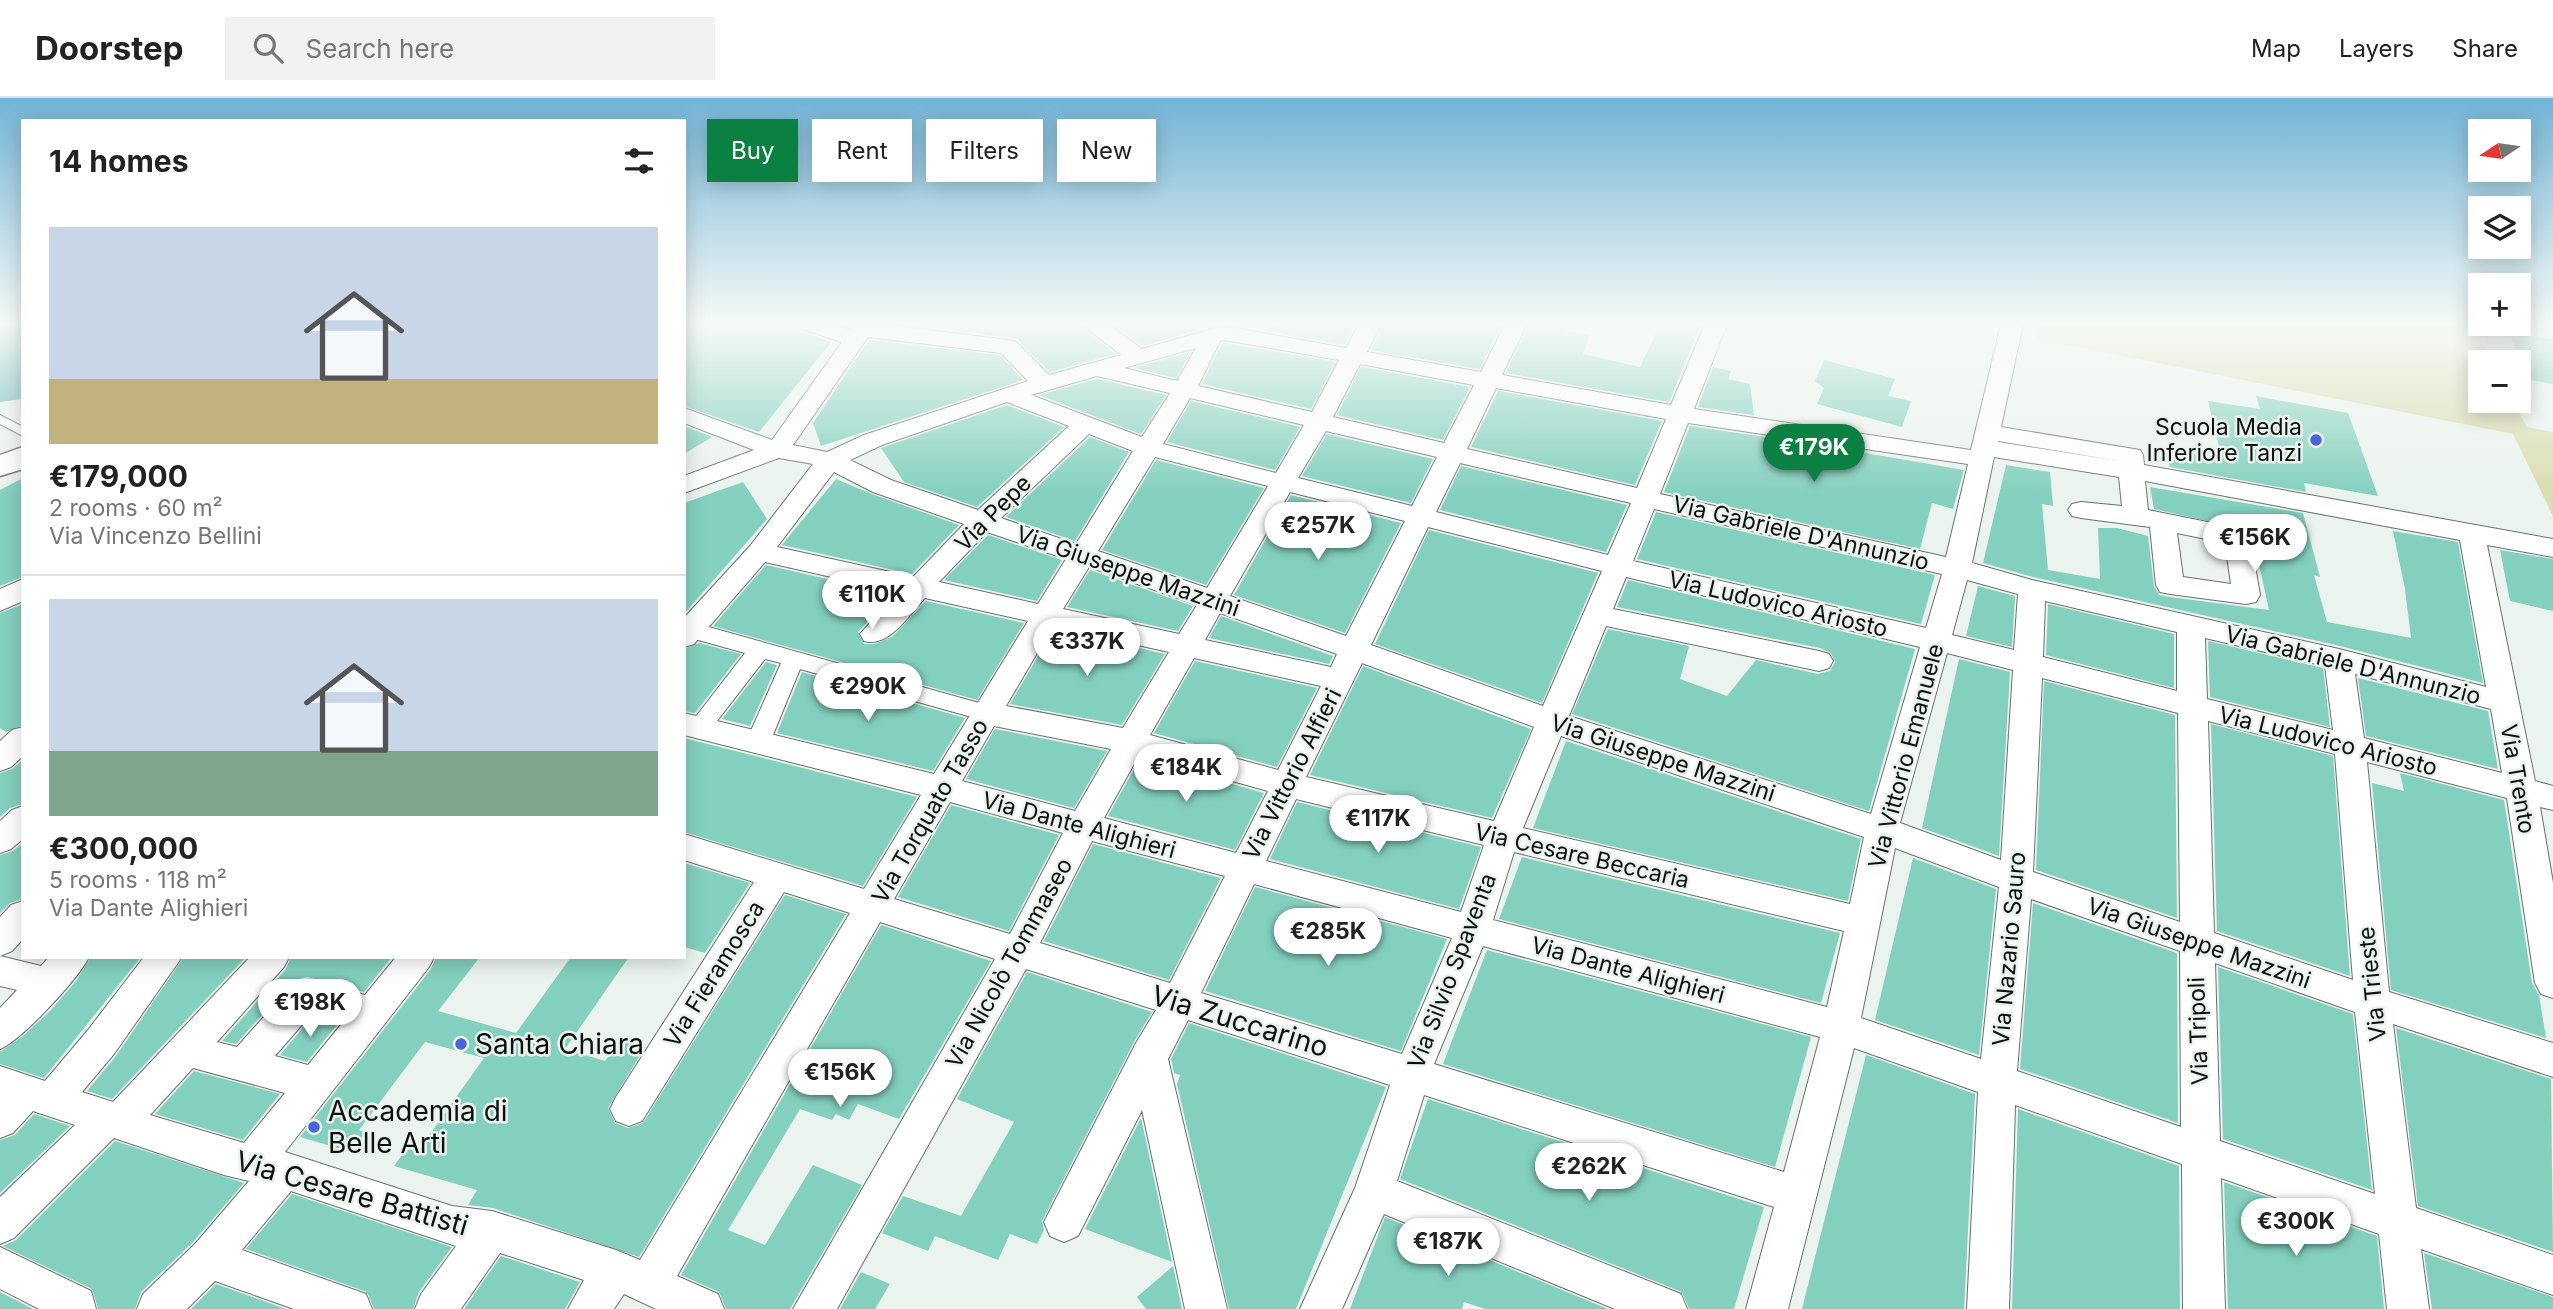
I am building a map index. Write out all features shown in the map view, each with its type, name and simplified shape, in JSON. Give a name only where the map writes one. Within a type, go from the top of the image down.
[{"type":"street","points":[[686,484],[777,450],[826,381]]},
{"type":"street","points":[[1041,381],[1044,384]]},
{"type":"street","points":[[687,634],[759,552],[830,460],[873,440],[1056,381]]},
{"type":"street","name":"Via Gabriele D'Annunzio","points":[[1147,381],[1452,454],[1957,568],[2032,589],[2339,659],[2504,702]]},
{"type":"street","name":"Via Torquato Tasso","points":[[589,1309],[633,1277],[874,907],[986,713],[1084,557],[1189,381]]},
{"type":"street","name":"Via Nicolò Tommaseo","points":[[814,1309],[1019,950],[1130,741],[1187,648],[1340,381]]},
{"type":"street","name":"Via Vittorio Alfieri","points":[[1064,1222],[1179,1002],[1489,381]]},
{"type":"street","points":[[1492,381],[1679,414],[1986,446],[2553,548]]},
{"type":"street","name":"Via Silvio Spaventa","points":[[1321,1309],[1374,1191],[1412,1074],[1473,928],[1503,837],[1598,615],[1693,381]]},
{"type":"street","name":"Via Vittorio Emanuele","points":[[1767,1309],[1841,1027],[1881,830],[1938,641],[2000,381]]},
{"type":"street","name":"Via Ludovico Ariosto","points":[[1008,394],[1147,448],[1616,566],[1938,641],[2553,798]]},
{"type":"street","name":"Via Giuseppe Mazzini","points":[[686,416],[777,450],[830,460],[882,486],[1214,600],[1551,721],[1881,830],[2016,880],[2372,1002],[2553,1060]]},
{"type":"street","name":"Via Pepe","points":[[874,634],[983,520],[1084,424]]},
{"type":"street","points":[[0,466],[21,439]]},
{"type":"street","points":[[2131,471],[2136,516]]},
{"type":"street","points":[[2081,510],[2163,522]]},
{"type":"street","name":"Via Trento","points":[[2472,535],[2521,790],[2553,983]]},
{"type":"street","points":[[759,552],[1340,680]]},
{"type":"street","points":[[0,602],[21,589]]},
{"type":"street","name":"Via Nazario Sauro","points":[[1988,1309],[1997,1082],[2016,880],[2032,589]]},
{"type":"street","points":[[1598,615],[1819,661]]},
{"type":"street","name":"Via Tripoli","points":[[2191,627],[2204,1309]]},
{"type":"street","name":"Via Cesare Beccaria","points":[[687,634],[760,650],[986,713],[1130,741],[1288,785],[1864,922]]},
{"type":"street","points":[[692,726],[760,650]]},
{"type":"street","name":"Via Trieste","points":[[2339,659],[2350,745],[2372,1002],[2408,1309]]},
{"type":"street","points":[[758,742],[793,660]]},
{"type":"street","name":"Via Dante Alighieri","points":[[692,726],[943,788],[1841,1027],[2399,1219],[2553,1275]]},
{"type":"street","points":[[0,840],[21,822]]},
{"type":"street","name":"Via Zuccarino","points":[[686,848],[1797,1195]]},
{"type":"street","name":"Via Fieramosca","points":[[629,1109],[777,876]]},
{"type":"street","points":[[0,941],[21,917]]},
{"type":"street","points":[[19,1099],[101,1042],[163,959]]},
{"type":"street","points":[[0,1224],[13,1208],[115,1119],[186,1050],[270,959]]},
{"type":"street","points":[[158,1309],[209,1258],[268,1166],[313,1083],[415,959]]},
{"type":"street","points":[[0,971],[60,970]]},
{"type":"street","points":[[0,1033],[60,970]]},
{"type":"street","points":[[244,1065],[306,995],[371,1013]]},
{"type":"street","points":[[186,1050],[313,1083]]},
{"type":"street","points":[[1149,1055],[1206,1309]]},
{"type":"street","name":"Via Cesare Battisti","points":[[19,1099],[115,1119],[224,1157],[268,1166],[452,1226],[492,1231],[633,1277],[703,1309]]},
{"type":"street","points":[[1374,1191],[1666,1309]]},
{"type":"street","points":[[436,1309],[492,1231]]},
{"type":"street","points":[[209,1258],[349,1309]]},
{"type":"street","points":[[0,1267],[74,1308]]},
{"type":"lane","points":[[0,419],[21,439]]},
{"type":"lane","points":[[0,436],[21,439]]},
{"type":"green space","points":[[2245,381],[2468,381],[2468,413],[2519,413],[2527,427],[2553,432],[2553,516],[2513,434]]},
{"type":"water","points":[[0,381],[21,381],[21,399],[0,402]]},
{"type":"building","points":[[686,381],[800,381],[759,432],[686,407]]},
{"type":"building","points":[[842,381],[1021,381],[821,446],[813,423]]},
{"type":"building","points":[[1092,381],[1104,381],[1166,395],[1141,434],[1039,395]]},
{"type":"building","points":[[1204,381],[1326,381],[1311,409],[1202,384]]},
{"type":"building","points":[[1354,381],[1435,381],[1470,387],[1443,440],[1337,415]]},
{"type":"building","points":[[1548,381],[1678,381],[1669,402]]},
{"type":"building","points":[[1708,381],[1735,381],[1750,384],[1754,415],[1698,407]]},
{"type":"building","points":[[1815,381],[1894,381],[1888,396],[1911,401],[1902,427],[1817,404],[1824,388]]},
{"type":"building","points":[[2534,381],[2553,381],[2553,384]]},
{"type":"building","points":[[1498,391],[1662,421],[1635,485],[1471,447]]},
{"type":"building","points":[[2256,396],[2348,413],[2378,496],[2304,483],[2306,492],[2170,467],[2166,449],[2222,459],[2208,401],[2260,409]]},
{"type":"building","points":[[1191,401],[1300,427],[1275,470],[1167,442]]},
{"type":"building","points":[[1007,405],[1064,427],[977,507],[904,482],[881,448]]},
{"type":"building","points":[[1690,426],[1964,470],[1953,509],[1932,503],[1920,549],[1664,492]]},
{"type":"building","points":[[686,427],[712,437],[686,453]]},
{"type":"building","points":[[1327,434],[1433,459],[1411,503],[1302,476]]},
{"type":"building","points":[[1090,437],[1129,452],[1075,541],[1006,517]]},
{"type":"building","points":[[1156,460],[1264,488],[1206,585],[1102,550]]},
{"type":"building","points":[[2006,465],[2050,472],[2053,506],[2042,504],[2048,570],[2100,579],[2098,528],[2117,528],[2148,536],[2154,586],[2159,595],[2170,597],[2269,610],[2253,537],[2248,530],[2154,509],[2150,487],[2303,513],[2320,577],[2314,575],[2327,622],[2411,638],[2405,589],[2393,531],[2458,542],[2483,683],[2340,646],[2033,577],[1983,563]]},
{"type":"building","points":[[1461,466],[1627,505],[1606,552],[1440,510]]},
{"type":"building","points":[[21,479],[21,578],[0,586],[0,490]]},
{"type":"building","points":[[836,479],[959,525],[912,574],[782,545]]},
{"type":"building","points":[[743,482],[767,519],[686,612],[686,502]]},
{"type":"building","points":[[1291,495],[1401,523],[1345,633],[1234,595]]},
{"type":"building","points":[[1656,512],[1935,575],[1921,624],[1637,559]]},
{"type":"building","points":[[1429,530],[1598,573],[1542,703],[1375,644]]},
{"type":"building","points":[[988,535],[1062,560],[1037,601],[944,580]]},
{"type":"building","points":[[2500,550],[2553,559],[2553,611],[2510,601]]},
{"type":"building","points":[[766,565],[893,594],[858,632],[864,644],[874,644],[892,637],[926,601],[1024,623],[977,700],[713,626]]},
{"type":"building","points":[[1090,570],[1193,606],[1178,631],[1067,607]]},
{"type":"building","points":[[1628,580],[1915,649],[1869,811],[1572,714],[1608,629],[1689,646],[1680,679],[1727,696],[1756,660],[1818,674],[1830,671],[1835,662],[1831,653],[1820,648],[1617,607]]},
{"type":"building","points":[[1978,586],[2015,596],[2012,647],[1966,636]]},
{"type":"building","points":[[2048,604],[2174,634],[2174,688],[2046,655]]},
{"type":"building","points":[[21,605],[21,726],[6,732],[0,728],[0,613]]},
{"type":"building","points":[[1221,616],[1333,656],[1329,664],[1209,638]]},
{"type":"building","points":[[1054,629],[1165,654],[1122,725],[1010,704]]},
{"type":"building","points":[[2208,641],[2323,668],[2330,727],[2210,697]]},
{"type":"building","points":[[699,643],[741,654],[695,713],[686,711],[686,648]]},
{"type":"building","points":[[1959,659],[2010,672],[1999,856],[1922,828]]},
{"type":"building","points":[[1195,661],[1317,688],[1277,767],[1154,733]]},
{"type":"building","points":[[766,662],[777,665],[750,726],[722,719]]},
{"type":"building","points":[[1363,666],[1531,729],[1492,818],[1310,775]]},
{"type":"building","points":[[802,672],[965,718],[933,771],[777,733]]},
{"type":"building","points":[[2358,678],[2488,711],[2498,769],[2366,736]]},
{"type":"building","points":[[2044,681],[2175,715],[2177,918],[2036,870]]},
{"type":"building","points":[[2211,724],[2333,756],[2350,976],[2217,931]]},
{"type":"building","points":[[995,729],[1107,751],[1074,808],[966,779]]},
{"type":"building","points":[[686,739],[917,797],[863,886],[686,833]]},
{"type":"building","points":[[1566,741],[1861,839],[1848,901],[1533,828]]},
{"type":"building","points":[[1140,758],[1264,793],[1235,850],[1108,816]]},
{"type":"building","points":[[21,762],[21,805],[10,808],[0,817],[0,773],[12,769]]},
{"type":"building","points":[[2400,773],[2504,800],[2532,983],[2539,995],[2546,1038],[2391,990],[2372,783],[2404,791]]},
{"type":"building","points":[[1297,802],[1481,847],[1459,909],[1270,859]]},
{"type":"building","points":[[951,805],[1059,835],[1009,931],[898,897]]},
{"type":"building","points":[[1093,844],[1221,878],[1169,980],[1044,941]]},
{"type":"building","points":[[21,845],[21,900],[10,903],[0,913],[0,855],[13,851]]},
{"type":"building","points":[[1522,857],[1840,933],[1821,1003],[1499,919]]},
{"type":"building","points":[[1913,858],[1996,889],[1979,1055],[1875,1020]]},
{"type":"building","points":[[686,864],[750,883],[705,953],[686,948]]},
{"type":"building","points":[[1255,887],[1447,939],[1401,1051],[1205,991]]},
{"type":"building","points":[[785,895],[846,914],[639,1257],[493,1208],[468,1205],[477,1190],[394,1166],[409,1145],[420,1148],[484,1058],[425,1042],[359,1130],[366,1132],[351,1152],[300,1137],[431,969],[435,959],[478,959],[438,1011],[516,1033],[570,959],[628,959],[565,1049],[605,1061],[620,1041],[645,1047],[608,1108],[615,1123],[628,1128],[643,1123]]},
{"type":"building","points":[[2033,903],[2177,953],[2178,1123],[2020,1069]]},
{"type":"building","points":[[881,925],[991,961],[899,1119],[858,1104],[849,1120],[836,1114],[832,1120],[800,1109],[728,1230],[765,1245],[813,1165],[862,1185],[790,1309],[726,1309],[719,1292],[681,1275]]},
{"type":"building","points":[[1487,950],[1811,1037],[1775,1167],[1443,1064]]},
{"type":"building","points":[[90,959],[139,959],[44,1078],[0,1064],[0,1052],[23,1036],[51,1010],[76,981]]},
{"type":"building","points":[[183,959],[244,959],[112,1099],[87,1091],[116,1056]]},
{"type":"building","points":[[290,959],[390,959],[364,992],[307,977],[292,981],[236,1044],[222,1041],[286,969]]},
{"type":"building","points":[[2218,967],[2353,1014],[2372,1190],[2223,1139]]},
{"type":"building","points":[[1027,972],[1152,1012],[1042,1221],[1044,1230],[1037,1244],[1010,1234],[998,1260],[935,1236],[928,1251],[882,1233],[903,1196],[961,1216],[1014,1122],[957,1099]]},
{"type":"building","points":[[314,1015],[339,1022],[307,1062],[280,1055]]},
{"type":"building","points":[[1189,1023],[1386,1087],[1296,1309],[1229,1309],[1177,1084],[1180,1075],[1174,1073],[1171,1059]]},
{"type":"building","points":[[2396,1028],[2551,1079],[2553,1252],[2418,1206]]},
{"type":"building","points":[[1866,1055],[1975,1094],[1964,1309],[1802,1309]]},
{"type":"building","points":[[194,1071],[280,1094],[243,1140],[155,1114]]},
{"type":"building","points":[[1428,1099],[1764,1207],[1734,1309],[1689,1309],[1682,1292],[1400,1179]]},
{"type":"building","points":[[2018,1109],[2179,1166],[2180,1309],[2012,1309]]},
{"type":"building","points":[[34,1114],[70,1126],[0,1193],[0,1140],[15,1135]]},
{"type":"building","points":[[1141,1118],[1172,1262],[1085,1229]]},
{"type":"building","points":[[115,1141],[244,1183],[193,1242],[141,1292],[135,1309],[98,1309],[92,1289],[3,1246],[16,1240]]},
{"type":"building","points":[[2224,1182],[2377,1236],[2384,1309],[2228,1309]]},
{"type":"building","points":[[292,1194],[452,1247],[419,1292],[413,1309],[374,1309],[367,1292],[246,1249]]},
{"type":"building","points":[[1385,1217],[1608,1309],[1485,1309],[1464,1302],[1462,1309],[1350,1309]]},
{"type":"building","points":[[2424,1253],[2553,1297],[2553,1309],[2432,1309]]},
{"type":"building","points":[[501,1256],[580,1282],[565,1309],[464,1309]]},
{"type":"building","points":[[1173,1266],[1182,1309],[1146,1309],[1137,1297]]},
{"type":"building","points":[[861,1272],[890,1284],[875,1309],[840,1309]]},
{"type":"building","points":[[216,1284],[286,1309],[191,1309]]},
{"type":"building","points":[[0,1292],[33,1309],[0,1309]]},
{"type":"place","name":"Scuola Media Inferiore Tanzi","points":[[2316,440]]},
{"type":"place","name":"Santa Chiara","points":[[461,1044]]},
{"type":"place","name":"Accademia di Belle Arti","points":[[314,1127]]}]
